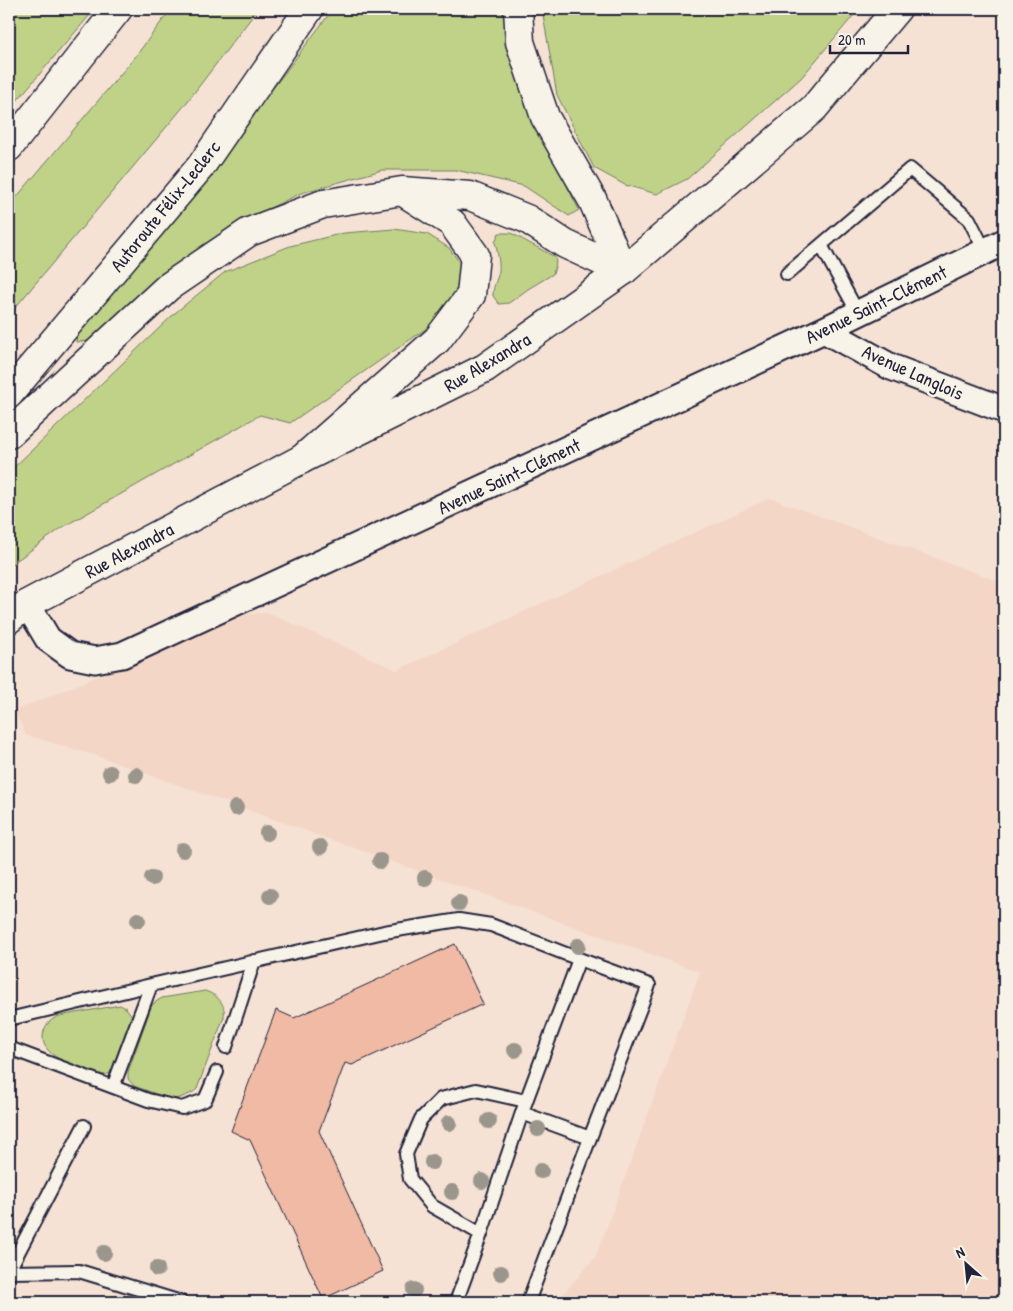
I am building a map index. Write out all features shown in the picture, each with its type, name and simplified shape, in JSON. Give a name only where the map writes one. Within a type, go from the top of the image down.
[{"type":"main road","points":[[9,147],[118,9]]},
{"type":"main road","name":"Autoroute Félix-Leclerc","points":[[9,394],[201,166],[309,9]]},
{"type":"main road","points":[[518,9],[520,42],[545,117],[594,202],[624,271]]},
{"type":"main road","name":"Rue Alexandra","points":[[18,611],[302,460],[485,368],[624,271],[814,108],[897,9]]},
{"type":"main road","points":[[9,434],[168,287],[248,232],[323,204],[402,191],[470,196],[527,219],[565,244],[624,271]]},
{"type":"main road","points":[[302,460],[437,340],[471,295],[475,255],[452,222],[402,191]]},
{"type":"street","name":"Avenue Saint-Clément","points":[[18,611],[48,639],[70,655],[96,660],[122,655],[824,330],[995,247]]},
{"type":"street","name":"Avenue Langlois","points":[[824,330],[891,367],[1004,410]]},
{"type":"lane","points":[[786,274],[910,169],[969,219],[995,247]]},
{"type":"lane","points":[[821,245],[858,313]]},
{"type":"lane","points":[[9,1019],[384,932],[459,920],[491,925],[650,985],[528,1302]]},
{"type":"lane","points":[[456,1302],[526,1100],[579,959]]},
{"type":"lane","points":[[226,1047],[254,961]]},
{"type":"lane","points":[[113,1087],[151,985]]},
{"type":"lane","points":[[9,1048],[148,1100],[182,1108],[205,1100],[217,1072]]},
{"type":"lane","points":[[481,1234],[432,1206],[410,1179],[406,1154],[421,1120],[441,1099],[476,1090],[526,1100]]},
{"type":"lane","points":[[522,1113],[590,1138]]},
{"type":"lane","points":[[84,1126],[9,1271],[79,1271],[181,1302]]},
{"type":"shaded area","points":[[770,498],[1004,583],[1004,1302],[556,1302],[596,1256],[700,972],[97,756],[26,735],[14,711],[248,614],[268,613],[397,670]]},
{"type":"green space","points":[[9,9],[95,9],[9,110]]},
{"type":"green space","points":[[171,9],[258,9],[184,106],[9,315],[9,206],[135,57]]},
{"type":"green space","points":[[333,9],[506,9],[533,117],[579,210],[569,216],[524,186],[456,170],[382,170],[301,193],[233,226],[89,341],[76,342],[78,329],[212,169]]},
{"type":"green space","points":[[543,9],[859,9],[801,78],[687,179],[657,194],[625,185],[594,168],[557,95]]},
{"type":"green space","points":[[394,229],[427,234],[449,248],[460,263],[457,288],[440,319],[290,423],[260,415],[63,527],[9,566],[9,472],[175,313],[225,272],[290,246],[344,233]]},
{"type":"green space","points":[[499,233],[511,233],[555,257],[556,263],[553,274],[509,303],[499,304],[493,296],[499,271],[499,260],[495,242]]},
{"type":"green space","points":[[205,991],[220,1000],[224,1008],[224,1017],[197,1089],[180,1098],[170,1099],[134,1086],[128,1079],[128,1072],[151,1007],[162,998]]},
{"type":"green space","points":[[120,1005],[126,1008],[133,1017],[112,1071],[108,1074],[100,1075],[64,1062],[55,1057],[44,1044],[43,1036],[48,1023],[59,1016]]},
{"type":"building","points":[[455,944],[483,1004],[352,1065],[345,1063],[319,1131],[383,1271],[323,1299],[250,1140],[231,1131],[276,1010],[294,1018]]}]
